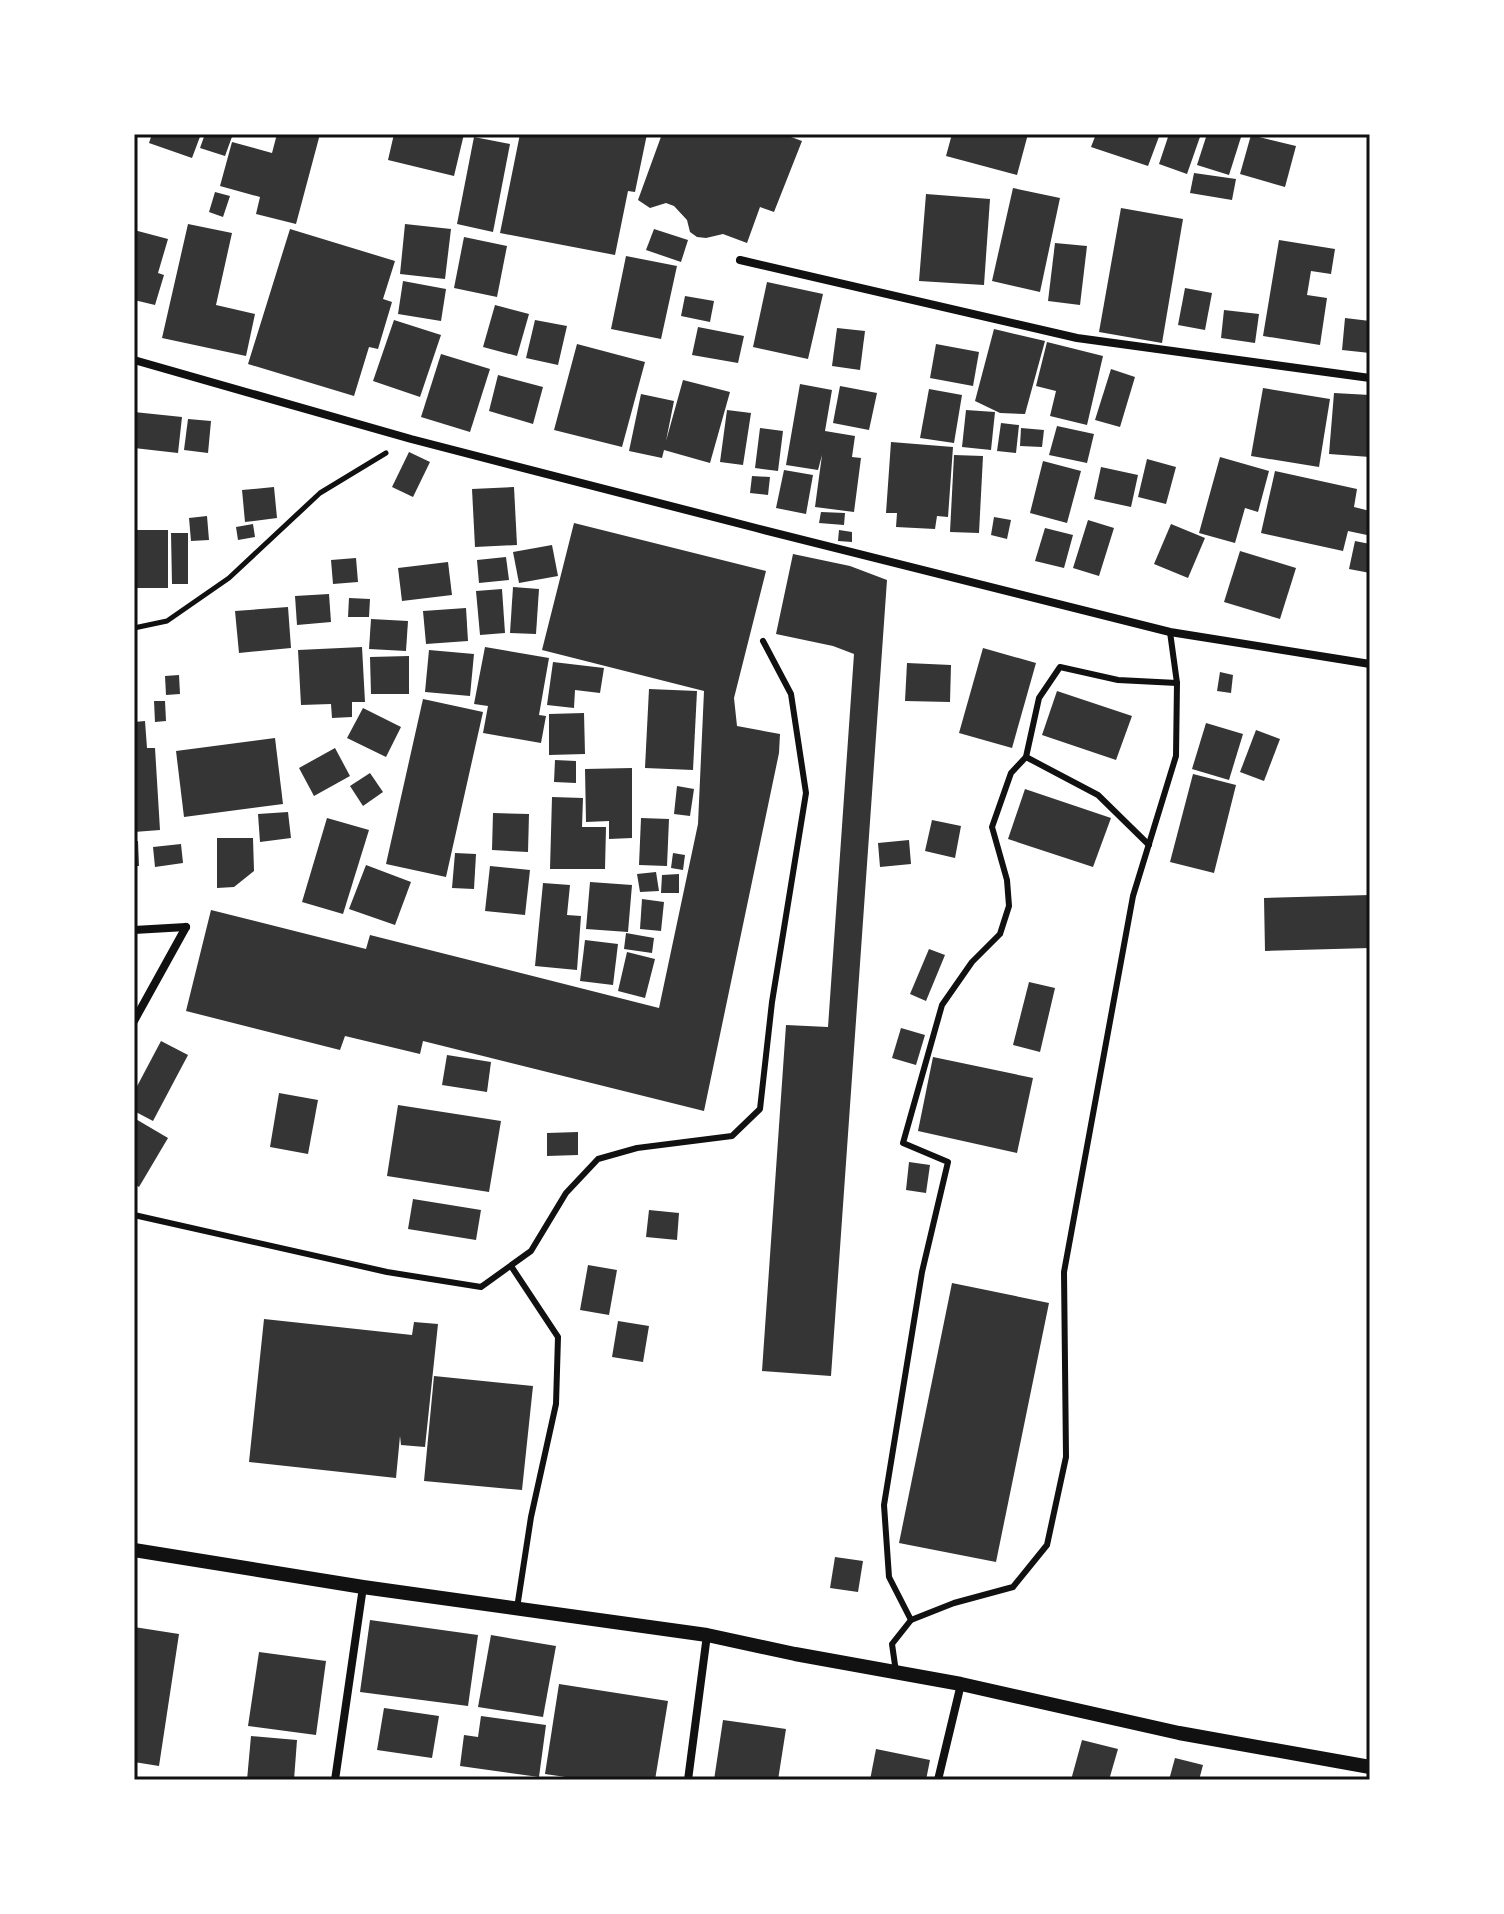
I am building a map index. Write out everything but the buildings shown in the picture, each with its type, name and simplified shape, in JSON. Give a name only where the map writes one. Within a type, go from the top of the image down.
[{"type":"street","points":[[740,260],[1077,338],[1370,378]]},
{"type":"street","points":[[134,360],[411,439],[1170,632],[1370,664]]},
{"type":"street","points":[[134,930],[186,927],[134,1021]]},
{"type":"street","points":[[134,1550],[363,1587],[707,1635],[961,1684],[1179,1733],[1370,1767]]},
{"type":"street","points":[[335,1780],[363,1587]]},
{"type":"street","points":[[688,1780],[707,1635]]},
{"type":"street","points":[[938,1780],[961,1684]]},
{"type":"lane","points":[[896,1672],[892,1644],[911,1620],[954,1603],[1013,1587],[1047,1545],[1066,1457],[1064,1272],[1133,896],[1176,756],[1177,683],[1170,632]]},
{"type":"lane","points":[[134,1215],[387,1272],[481,1287],[531,1251],[566,1193],[598,1159],[637,1148],[732,1136],[760,1109],[772,1002],[806,793],[791,694],[763,641]]},
{"type":"lane","points":[[911,1620],[889,1577],[884,1505],[922,1272],[948,1162],[903,1143],[942,1005],[972,962],[1000,934],[1009,906],[1007,880],[992,827],[1011,773],[1026,757],[1039,698],[1060,667],[1118,680],[1177,683]]},
{"type":"lane","points":[[1026,757],[1098,795],[1149,845]]},
{"type":"lane","points":[[511,1266],[558,1337],[556,1404],[531,1517],[517,1609]]},
{"type":"path","points":[[134,628],[167,621],[229,578],[320,493],[411,439]]}]
